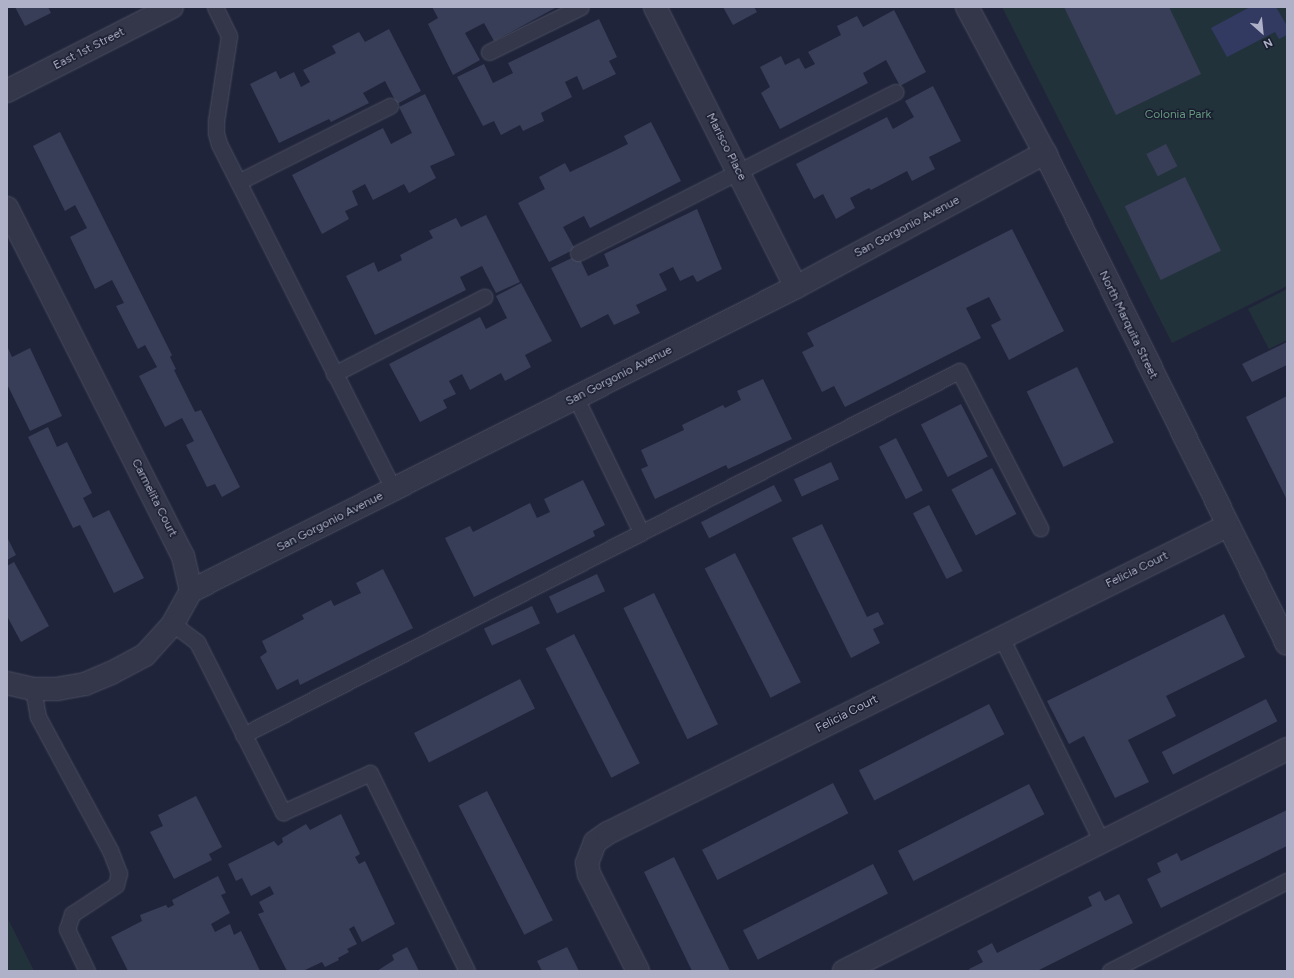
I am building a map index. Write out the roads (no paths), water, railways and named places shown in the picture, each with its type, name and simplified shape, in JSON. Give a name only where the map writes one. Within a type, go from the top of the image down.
[{"type":"street","name":"East 1st Street","points":[[7,91],[172,7]]},
{"type":"street","name":"Marisco Place","points":[[655,7],[796,287]]},
{"type":"street","name":"North Marquita Street","points":[[967,7],[1045,153],[1227,526],[1287,644]]},
{"type":"street","name":"San Gorgonio Avenue","points":[[191,591],[796,287],[1045,153]]},
{"type":"street","name":"Carmelita Court","points":[[7,208],[183,556],[191,591]]},
{"type":"street","name":"Felicia Court","points":[[638,971],[589,874],[587,863],[595,842],[608,833],[1227,526]]},
{"type":"street","points":[[7,683],[33,689],[64,688],[85,684],[111,673],[145,655],[173,624],[191,591]]},
{"type":"street","points":[[844,971],[1287,749]]},
{"type":"lane","points":[[215,7],[229,36],[216,133],[238,182],[394,490]]},
{"type":"lane","points":[[489,52],[581,7]]},
{"type":"lane","points":[[578,253],[896,92]]},
{"type":"lane","points":[[238,182],[390,106]]},
{"type":"lane","points":[[334,374],[484,297]]},
{"type":"lane","points":[[243,735],[959,370],[1040,528]]},
{"type":"lane","points":[[576,398],[641,532]]},
{"type":"lane","points":[[173,624],[197,642],[283,812],[370,773],[467,971]]},
{"type":"lane","points":[[1001,637],[1102,842]]},
{"type":"lane","points":[[33,689],[38,717],[110,850],[119,873],[116,885],[72,914],[67,929],[87,971]]},
{"type":"lane","points":[[1110,971],[1287,881]]},
{"type":"water","points":[[1250,7],[1276,7],[1287,26],[1287,35],[1279,39],[1275,32],[1227,57],[1211,28]]},
{"type":"park label","name":"Colonia Park","points":[[1178,115]]}]
